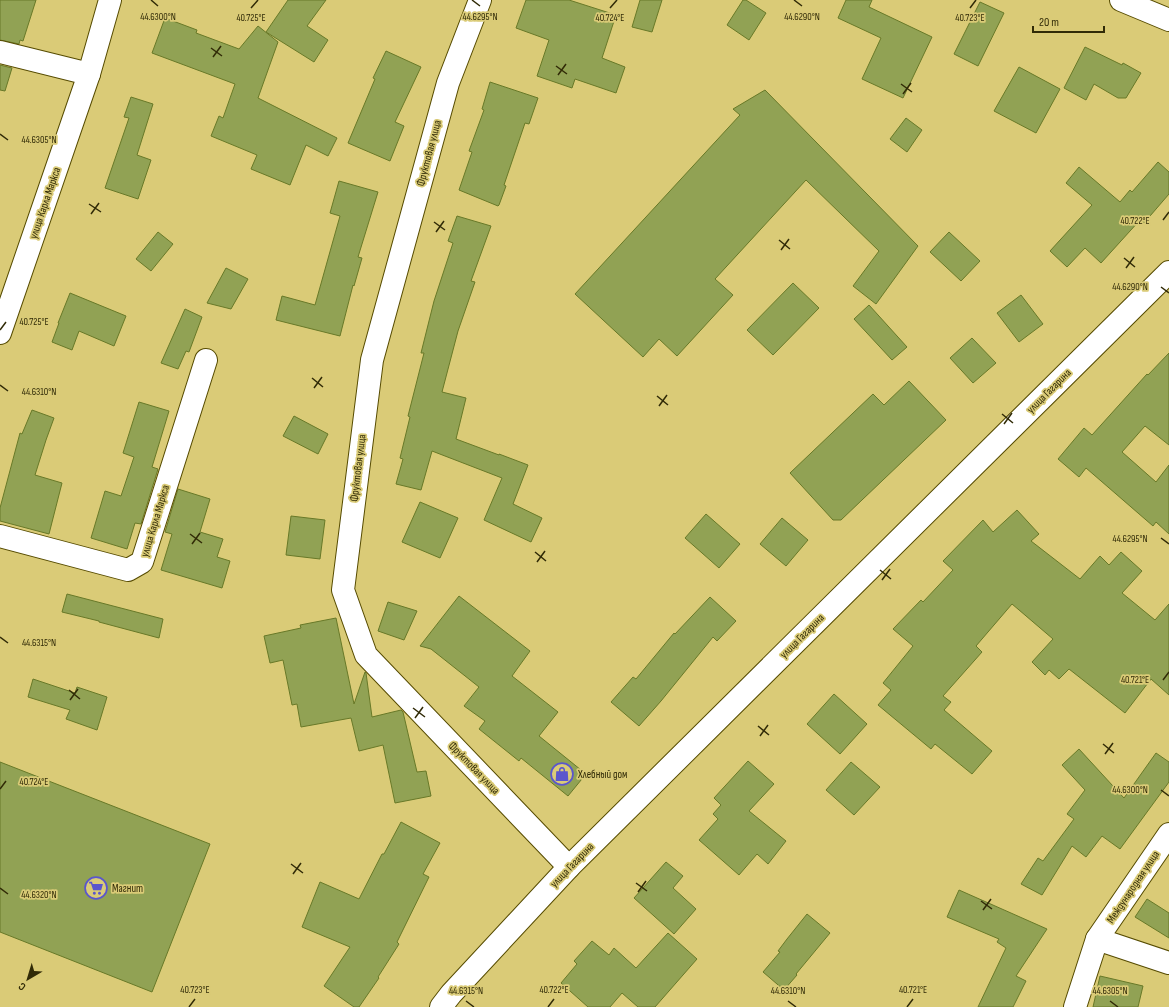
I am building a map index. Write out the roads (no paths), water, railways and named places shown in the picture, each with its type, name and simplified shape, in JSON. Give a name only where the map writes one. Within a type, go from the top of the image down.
[{"type":"street","name":"улица Карла Маркса","points":[[0,333],[90,74],[110,0]]},
{"type":"street","name":"Фруктовая улица","points":[[480,0],[448,83],[372,360],[343,590],[366,655],[569,867]]},
{"type":"street","points":[[1121,0],[1169,20]]},
{"type":"street","points":[[0,52],[90,74]]},
{"type":"street","name":"улица Гагарина","points":[[441,1007],[451,994],[569,867],[1169,272]]},
{"type":"street","name":"улица Карла Маркса","points":[[0,536],[128,570],[142,562],[206,360]]},
{"type":"street","name":"Международная улица","points":[[1075,1007],[1097,939],[1169,834]]},
{"type":"street","points":[[1097,939],[1169,963]]},
{"type":"place","name":"Хлебный дом","points":[[562,774]]},
{"type":"place","name":"Магнит","points":[[96,888]]}]
